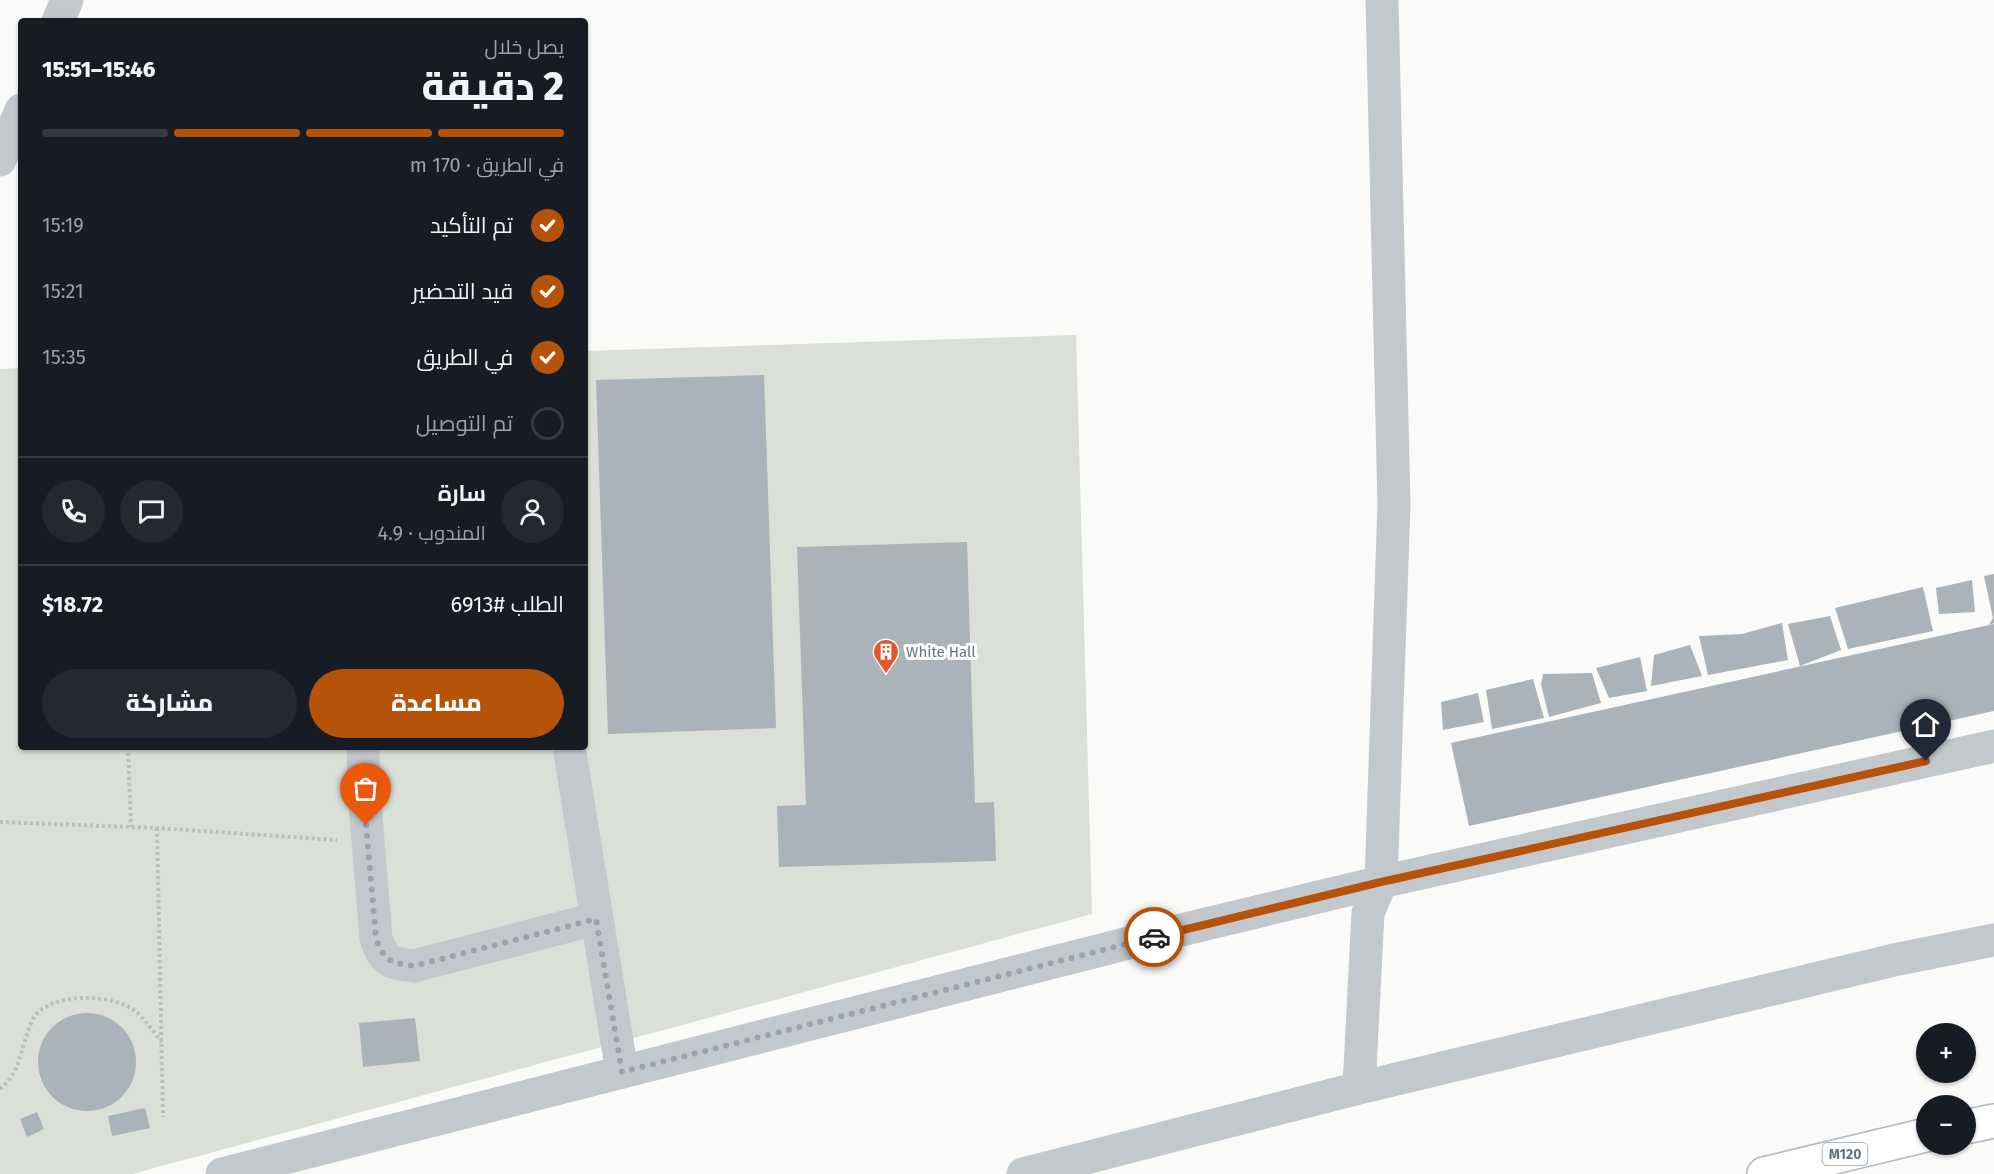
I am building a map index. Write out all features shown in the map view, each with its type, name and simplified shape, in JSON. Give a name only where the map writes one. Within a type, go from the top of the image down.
[{"type":"highway","points":[[1976,1125],[1994,1121]]},
{"type":"highway","name":"M120","points":[[1764,1174],[1916,1138]]},
{"type":"street","points":[[59,18],[67,0]]},
{"type":"street","points":[[1359,1088],[1368,913],[1381,882],[1394,504],[1382,0]]},
{"type":"street","points":[[0,160],[18,117]]},
{"type":"street","points":[[222,1174],[1156,936],[1381,882],[1994,746]]},
{"type":"street","points":[[363,750],[376,938],[382,954],[393,963],[414,966],[596,919]]},
{"type":"street","points":[[569,750],[622,1072]]},
{"type":"street","points":[[1023,1174],[1359,1088],[1883,963],[1994,940]]},
{"type":"path","points":[[128,750],[131,827]]},
{"type":"path","points":[[0,822],[158,828],[368,842]]},
{"type":"path","points":[[158,828],[163,1117]]},
{"type":"path","points":[[0,1089],[10,1081],[17,1067],[33,1019],[41,1008],[58,1000],[109,1000],[134,1010],[162,1043]]},
{"type":"shaded area","points":[[1076,335],[1092,914],[132,1174],[0,1174],[0,369],[18,368],[18,750],[588,750],[588,351]]},
{"type":"building","points":[[764,375],[776,728],[608,734],[596,380]]},
{"type":"building","name":"White Hall","points":[[967,542],[975,803],[994,802],[996,861],[779,867],[777,806],[806,805],[797,547]]},
{"type":"building","points":[[1994,574],[1994,623],[1989,625],[1993,618],[1984,576]]},
{"type":"building","points":[[1972,580],[1975,612],[1939,614],[1936,588]]},
{"type":"building","points":[[1923,587],[1933,631],[1848,649],[1835,608]]},
{"type":"building","points":[[1830,616],[1841,650],[1800,666],[1788,624]]},
{"type":"building","points":[[1782,623],[1788,660],[1708,675],[1699,636],[1742,634]]},
{"type":"building","points":[[1994,624],[1994,711],[1469,826],[1451,743]]},
{"type":"building","points":[[1690,645],[1702,676],[1651,686],[1654,655]]},
{"type":"building","points":[[1640,657],[1647,691],[1609,698],[1596,668]]},
{"type":"building","points":[[1592,673],[1601,703],[1549,717],[1541,684],[1543,674]]},
{"type":"building","points":[[1533,679],[1544,718],[1492,729],[1486,690]]},
{"type":"building","points":[[1478,693],[1484,722],[1443,730],[1441,702]]},
{"type":"building","points":[[87,1013],[106,1017],[122,1027],[132,1043],[136,1062],[132,1081],[122,1097],[106,1107],[87,1111],[68,1107],[52,1097],[42,1081],[38,1062],[42,1043],[52,1027],[68,1017]]},
{"type":"building","points":[[415,1018],[420,1061],[363,1067],[359,1023]]},
{"type":"building","points":[[145,1108],[150,1128],[112,1136],[108,1116]]},
{"type":"building","points":[[37,1112],[44,1129],[27,1137],[20,1119]]},
{"type":"way so far","points":[[366,825],[376,938],[382,954],[393,963],[414,966],[596,919],[622,1072],[1154,937]]},
{"type":"place","name":"White Hall","points":[[886,675]]},
{"type":"route","points":[[1154,937],[1381,882],[1926,761]]}]
